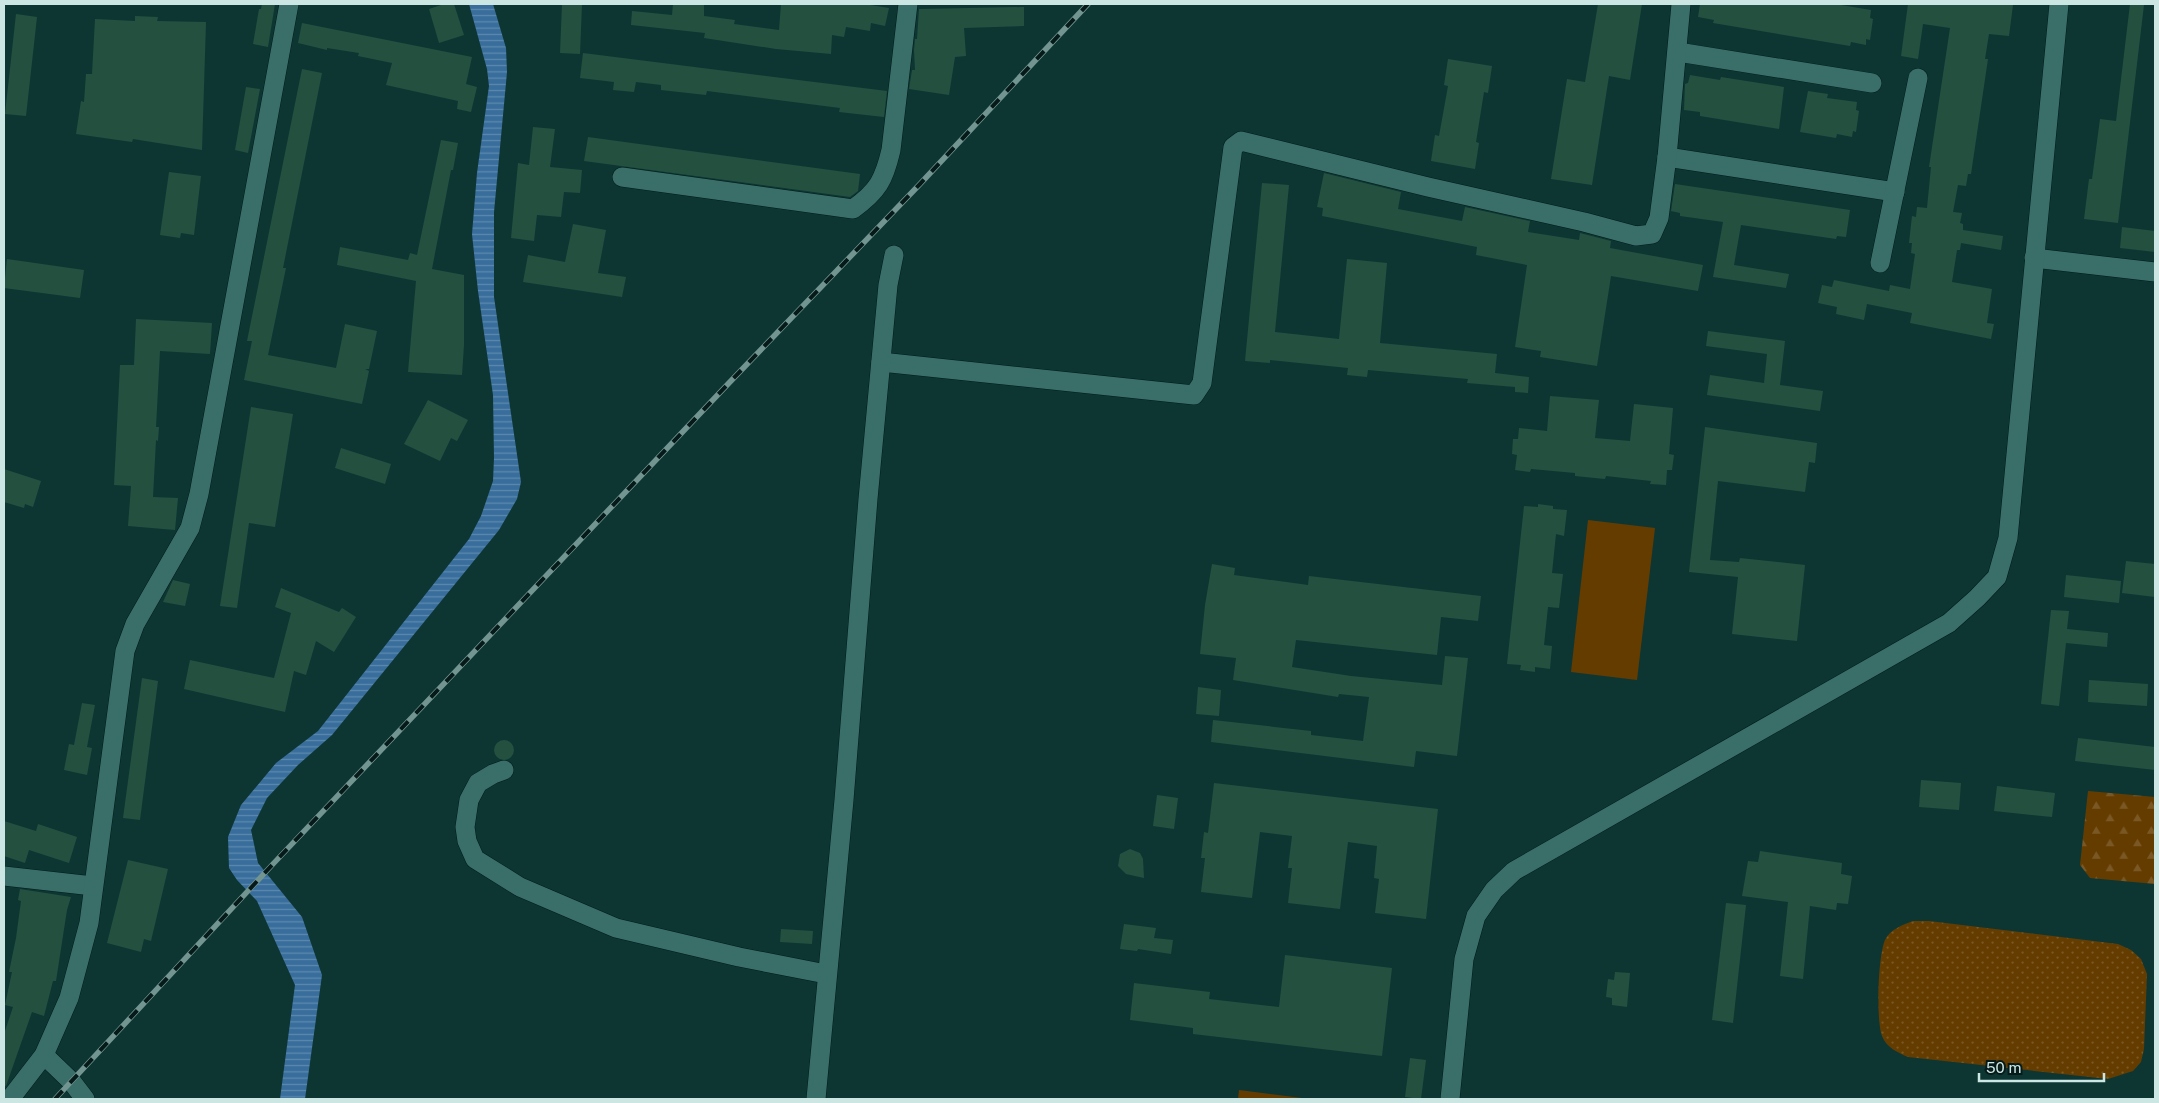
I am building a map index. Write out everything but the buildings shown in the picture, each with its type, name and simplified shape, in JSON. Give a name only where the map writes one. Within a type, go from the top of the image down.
[{"type":"street","points":[[10,1099],[44,1055],[69,998],[89,923],[125,651],[135,624],[190,528],[199,494],[290,4]]},
{"type":"street","points":[[622,176],[853,209],[872,196],[886,170],[891,150],[908,4]]},
{"type":"street","points":[[881,362],[1194,395],[1202,383],[1233,147],[1240,141],[1636,236],[1652,234],[1659,218],[1667,157],[1681,4]]},
{"type":"street","points":[[1450,1099],[1464,959],[1476,916],[1494,890],[1514,871],[1949,623],[1997,577],[2008,538],[2059,4]]},
{"type":"street","points":[[1678,52],[1872,83]]},
{"type":"street","points":[[1880,263],[1918,78]]},
{"type":"street","points":[[1667,157],[1895,192]]},
{"type":"street","points":[[816,1099],[826,974],[846,782],[888,285],[894,255]]},
{"type":"street","points":[[2034,258],[2155,272]]},
{"type":"street","points":[[504,770],[478,782],[469,800],[465,827],[467,841],[475,859],[520,887],[616,928],[739,957],[826,974]]},
{"type":"street","points":[[4,876],[94,886]]},
{"type":"street","points":[[44,1055],[72,1082],[85,1099]]},
{"type":"green space","points":[[1588,520],[1655,528],[1637,680],[1571,672]]},
{"type":"green space","points":[[2088,791],[2155,797],[2155,884],[2090,878],[2080,865]]},
{"type":"green space","points":[[1913,921],[1929,921],[2118,944],[2131,950],[2141,959],[2147,974],[2144,1049],[2141,1062],[2133,1071],[2108,1079],[1908,1057],[1896,1051],[1884,1040],[1880,1028],[1878,1003],[1879,973],[1887,936],[1897,928]]},
{"type":"green space","points":[[1239,1090],[1310,1099],[1238,1099]]},
{"type":"water","points":[[469,4],[493,4],[506,48],[507,72],[494,212],[494,297],[521,482],[517,499],[499,530],[332,735],[298,765],[267,798],[251,830],[258,863],[302,917],[322,975],[305,1099],[280,1099],[295,985],[257,901],[237,880],[229,868],[228,837],[241,805],[276,763],[318,731],[469,539],[481,516],[493,481],[493,395],[472,234],[477,173],[489,86],[487,69]]},
{"type":"railway","points":[[55,1099],[273,864],[920,184],[1088,4]]}]
